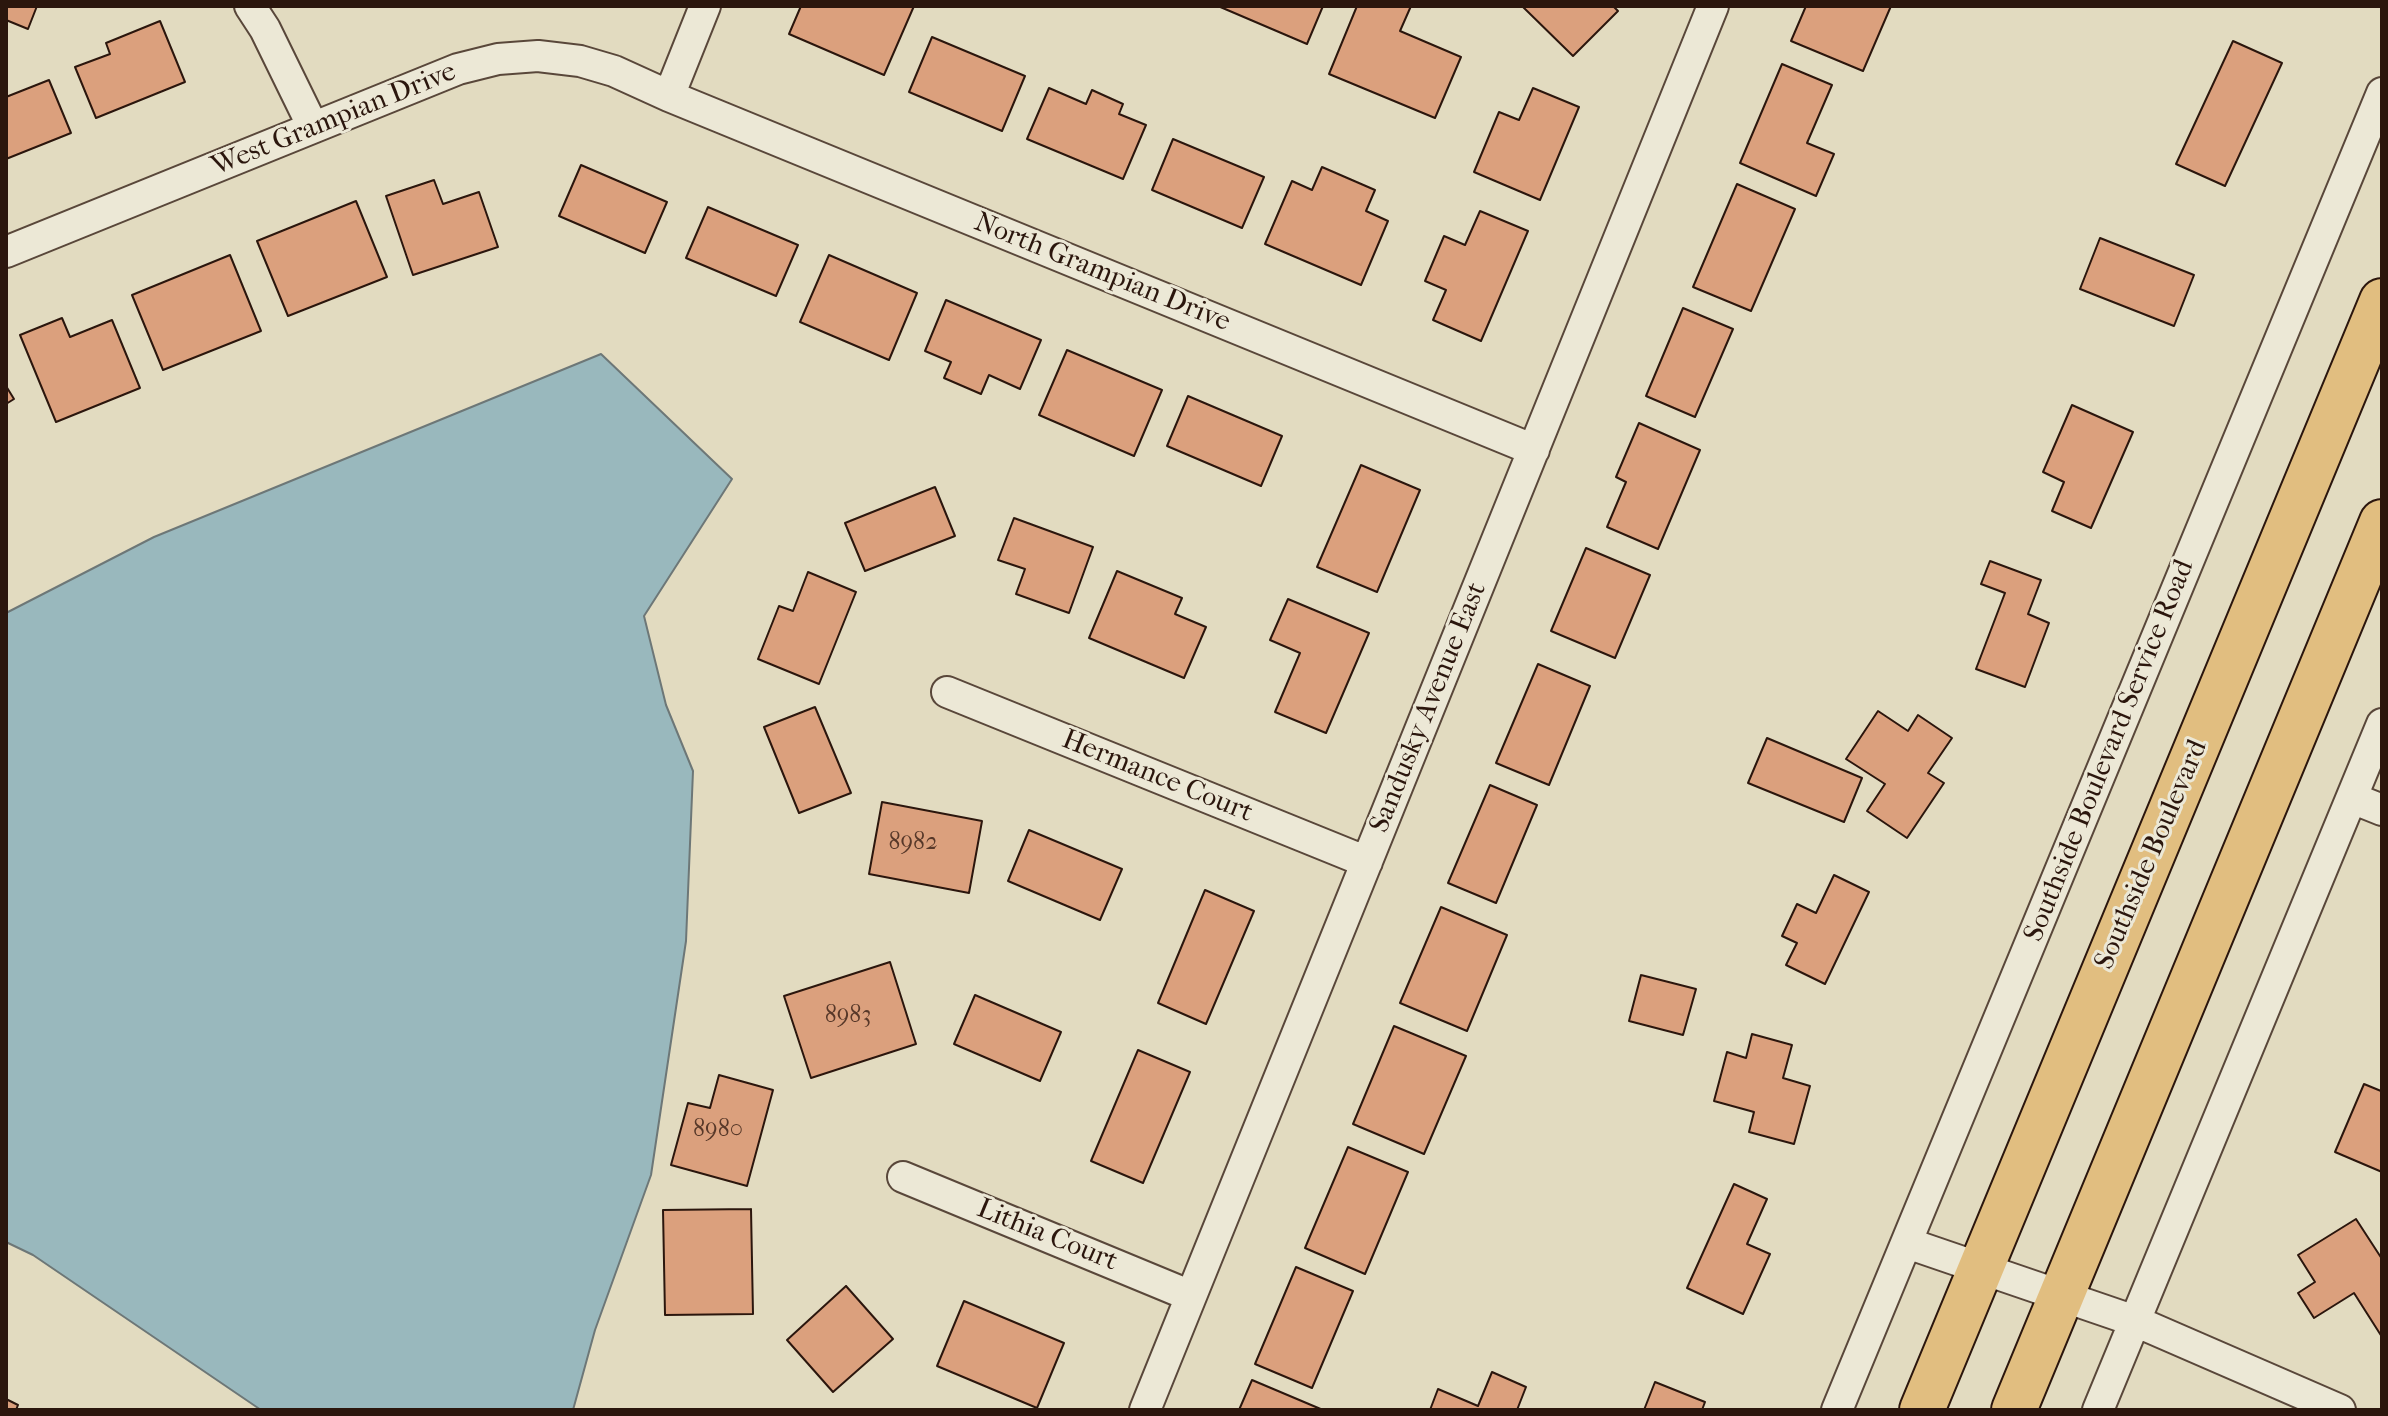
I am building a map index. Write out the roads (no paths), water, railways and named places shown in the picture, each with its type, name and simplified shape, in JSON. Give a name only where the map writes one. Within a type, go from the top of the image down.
[{"type":"highway","name":"Southside Boulevard","points":[[1922,1410],[2382,301]]},
{"type":"highway","points":[[2014,1410],[2382,522]]},
{"type":"street","points":[[250,6],[265,29],[313,127]]},
{"type":"street","points":[[669,96],[705,6]]},
{"type":"street","name":"Sandusky Avenue East","points":[[1145,1410],[1713,6]]},
{"type":"street","name":"West Grampian Drive","points":[[6,252],[458,69],[498,59],[538,56],[580,61],[614,71],[669,96]]},
{"type":"street","name":"Southside Boulevard Service Road","points":[[1837,1410],[2382,93]]},
{"type":"street","name":"North Grampian Drive","points":[[669,96],[1534,450]]},
{"type":"street","name":"Hermance Court","points":[[947,692],[1367,862]]},
{"type":"street","points":[[2098,1410],[2382,724]]},
{"type":"street","points":[[2352,798],[2382,810]]},
{"type":"street","name":"Lithia Court","points":[[903,1177],[1191,1296]]},
{"type":"street","points":[[1907,1243],[2135,1321],[2340,1410]]},
{"type":"water","points":[[601,354],[732,479],[644,616],[666,705],[693,771],[686,941],[651,1175],[595,1330],[573,1410],[261,1410],[33,1255],[6,1242],[6,613],[154,537]]}]
